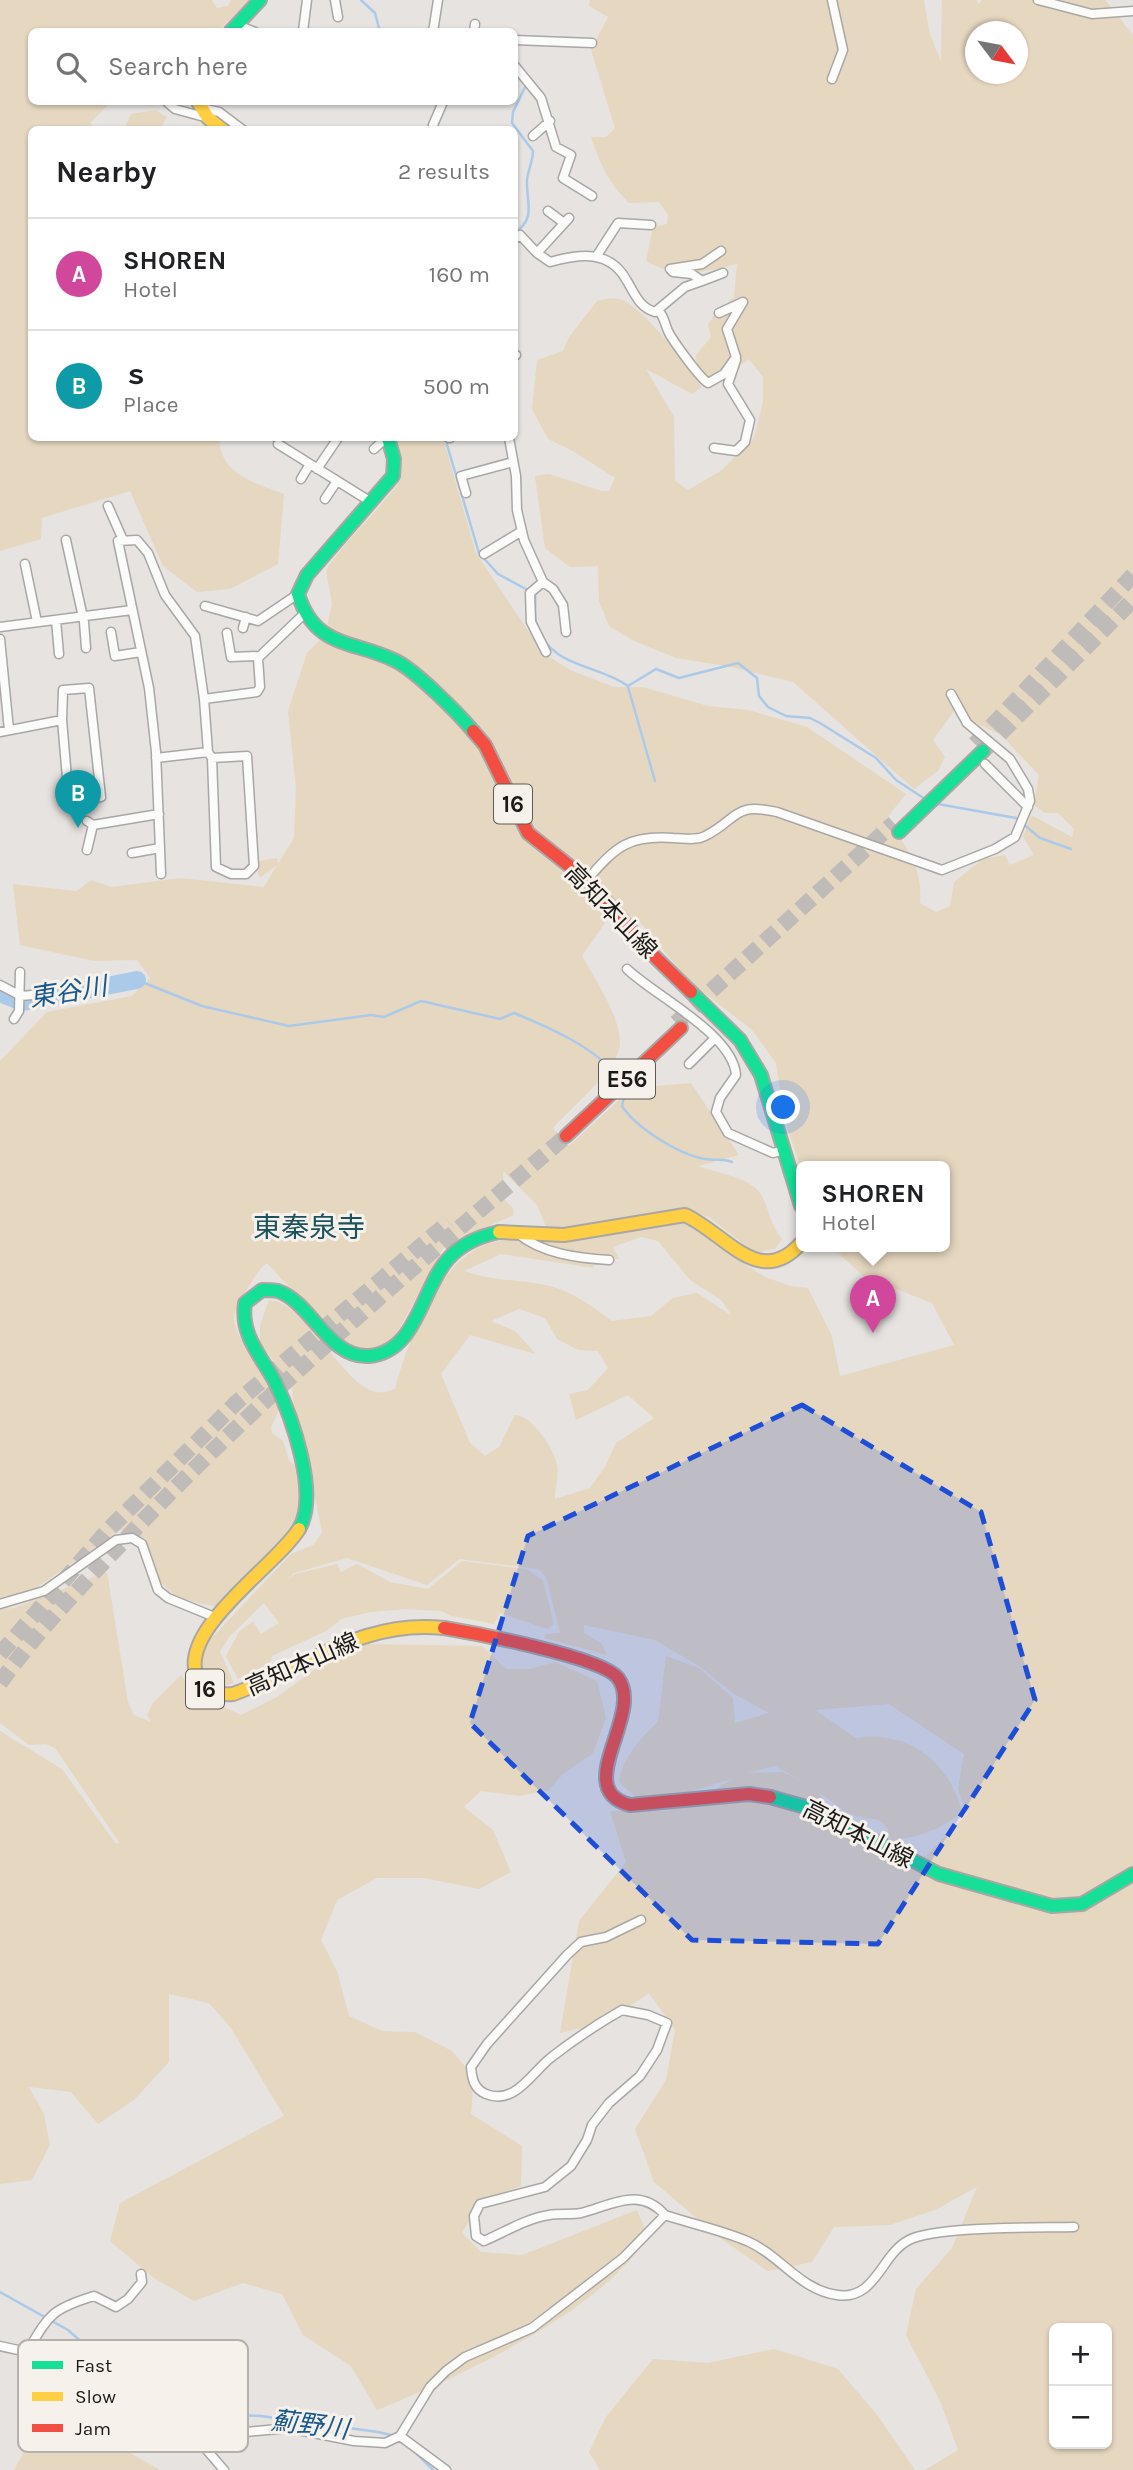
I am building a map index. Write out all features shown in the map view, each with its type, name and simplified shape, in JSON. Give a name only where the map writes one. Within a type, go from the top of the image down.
[{"type":"main road","points":[[233,28],[260,0]]},
{"type":"main road","points":[[203,109],[219,126]]},
{"type":"main road","points":[[304,614],[298,594],[314,566],[393,476],[394,459],[388,441]]},
{"type":"main road","name":"高知本山線","points":[[304,614],[321,632],[340,643],[386,656],[406,667],[461,716],[485,745],[524,829],[541,846],[587,880],[653,955],[740,1040],[761,1075],[796,1188]]},
{"type":"main road","points":[[897,827],[981,753]]},
{"type":"main road","name":"E56","points":[[563,1133],[676,1029]]},
{"type":"main road","name":"高知本山線","points":[[796,1248],[786,1259],[762,1262],[745,1255],[703,1222],[685,1215],[561,1236],[515,1231],[481,1237],[453,1254],[444,1264],[399,1341],[377,1356],[351,1354],[339,1346],[285,1293],[268,1289],[251,1296],[243,1312],[243,1324],[289,1414],[299,1455],[305,1512],[292,1541],[201,1636],[192,1657],[194,1677],[215,1694],[240,1692],[367,1634],[412,1626],[444,1630],[595,1663],[615,1675],[622,1686],[625,1703],[605,1776],[610,1795],[620,1802],[630,1805],[749,1794],[783,1799],[821,1813],[939,1874],[1052,1906],[1082,1904],[1133,1874]]},
{"type":"street","points":[[303,28],[307,0]]},
{"type":"street","points":[[335,0],[338,16]]},
{"type":"street","points":[[434,28],[438,0]]},
{"type":"street","points":[[832,0],[843,50],[832,79]]},
{"type":"street","points":[[1038,0],[1092,14],[1133,11]]},
{"type":"street","points":[[518,40],[592,43]]},
{"type":"street","points":[[518,70],[537,92],[550,121],[556,146],[571,155],[563,178],[592,196]]},
{"type":"street","points":[[170,105],[175,109],[219,112],[238,126]]},
{"type":"street","points":[[433,126],[442,105]]},
{"type":"street","points":[[533,136],[550,121]]},
{"type":"street","points":[[537,253],[566,220],[548,211]]},
{"type":"street","points":[[596,257],[618,223],[651,225]]},
{"type":"street","points":[[518,236],[520,235],[550,262],[576,254],[596,257],[622,272],[637,300],[649,310],[659,311],[667,320],[668,332],[706,382],[719,377],[736,357]]},
{"type":"street","points":[[702,281],[692,274],[670,270],[702,264],[721,251]]},
{"type":"street","points":[[659,311],[685,287],[723,273]]},
{"type":"street","points":[[714,447],[736,451],[746,442],[750,420],[729,384],[736,357],[727,329],[743,302],[719,313]]},
{"type":"street","points":[[301,479],[335,441]]},
{"type":"street","points":[[374,449],[383,441]]},
{"type":"street","points":[[510,441],[522,531],[542,582],[553,589],[563,605],[566,632]]},
{"type":"street","points":[[278,443],[371,502]]},
{"type":"street","points":[[466,494],[461,476],[513,461]]},
{"type":"street","points":[[325,499],[337,481]]},
{"type":"street","points":[[108,506],[122,540]]},
{"type":"street","points":[[484,554],[522,531]]},
{"type":"street","points":[[66,540],[86,648]]},
{"type":"street","points":[[156,758],[210,755],[247,756],[254,866],[246,874],[231,874],[216,867],[210,755],[195,636],[164,595],[148,553],[137,540],[122,540],[117,544],[141,652],[156,758],[161,874]]},
{"type":"street","points":[[25,564],[37,622]]},
{"type":"street","points":[[542,582],[532,590],[531,622],[546,652]]},
{"type":"street","points":[[205,606],[258,621],[298,594]]},
{"type":"street","points":[[0,627],[132,610]]},
{"type":"street","points":[[204,699],[257,692],[261,687],[257,665],[259,656],[304,614]]},
{"type":"street","points":[[243,628],[246,617]]},
{"type":"street","points":[[56,620],[59,654]]},
{"type":"street","points":[[111,632],[115,656],[141,652]]},
{"type":"street","points":[[227,633],[231,657],[259,656]]},
{"type":"street","points":[[0,639],[4,731],[62,720]]},
{"type":"street","points":[[67,778],[62,720],[63,690],[89,688],[101,797],[86,801]]},
{"type":"street","points":[[587,880],[631,839],[648,836],[699,838],[739,811],[749,808],[777,811],[942,870],[995,849],[1016,835],[1030,801],[1028,789],[1010,759],[967,723],[951,694]]},
{"type":"street","points":[[981,753],[1026,810]]},
{"type":"street","points":[[87,850],[90,823],[159,814]]},
{"type":"street","points":[[132,853],[160,848]]},
{"type":"street","points":[[627,969],[685,1010],[714,1039],[735,1066],[733,1083],[720,1098],[716,1112],[728,1133],[773,1153],[785,1150]]},
{"type":"street","points":[[13,1019],[21,996],[20,972]]},
{"type":"street","points":[[0,985],[21,996],[32,995]]},
{"type":"street","points":[[689,1064],[714,1039]]},
{"type":"street","points":[[515,1231],[527,1241],[576,1258],[609,1260]]},
{"type":"street","points":[[0,1604],[44,1591],[116,1540],[132,1538],[144,1548],[158,1590],[168,1598],[217,1618]]},
{"type":"street","points":[[641,1920],[606,1937],[582,1942],[567,1955],[487,2044],[471,2067],[473,2081],[479,2090],[489,2095],[506,2096],[514,2092],[551,2057],[622,2010],[648,2015],[667,2024],[657,2050],[640,2076],[609,2103],[592,2125],[587,2140],[571,2166],[545,2187],[481,2204],[474,2216],[473,2230],[484,2241],[548,2215],[579,2213],[615,2202],[641,2198],[657,2206],[665,2215],[745,2240],[766,2251],[797,2278],[818,2291],[852,2296],[866,2288],[902,2244],[913,2238],[946,2233],[1074,2227]]},
{"type":"street","points":[[397,2439],[430,2387],[446,2371],[465,2357],[532,2328],[623,2258],[665,2215]]},
{"type":"street","points":[[33,2340],[50,2314],[68,2304],[94,2297],[116,2307],[122,2306],[142,2281],[141,2274]]},
{"type":"street","points":[[0,2346],[18,2350]]},
{"type":"street","points":[[248,2432],[288,2428],[354,2441],[397,2439],[446,2470]]},
{"type":"street","points":[[208,2452],[224,2470]]},
{"type":"highlighted area","points":[[802,1405],[981,1512],[1035,1700],[878,1944],[692,1940],[470,1723],[528,1536]]},
{"type":"shaded area","points":[[0,0],[212,0],[217,8],[228,6],[231,0],[250,0],[221,28],[28,28],[28,105],[108,105],[90,123],[93,126],[28,126],[28,441],[220,441],[225,460],[232,469],[251,481],[284,494],[278,564],[230,589],[197,592],[163,566],[130,491],[42,518],[41,539],[0,551]]},
{"type":"shaded area","points":[[590,0],[924,0],[929,31],[941,62],[942,0],[976,0],[979,4],[982,0],[1105,0],[1133,35],[1133,2470],[925,2470],[958,2450],[941,2403],[906,2335],[916,2289],[952,2248],[977,2187],[935,2210],[890,2225],[834,2227],[812,2262],[768,2271],[720,2238],[654,2182],[635,2129],[666,2080],[675,2030],[649,1993],[605,2023],[560,2033],[579,1921],[626,1862],[610,1811],[668,1811],[713,1791],[732,1779],[691,1791],[651,1798],[635,1797],[619,1782],[633,1749],[658,1722],[666,1656],[699,1668],[733,1698],[735,1723],[769,1713],[734,1694],[699,1666],[655,1640],[584,1625],[584,1633],[602,1644],[607,1655],[544,1638],[546,1634],[560,1633],[546,1577],[538,1569],[460,1559],[427,1585],[347,1558],[294,1573],[286,1581],[295,1574],[337,1564],[341,1572],[357,1564],[390,1582],[428,1589],[462,1561],[526,1569],[543,1580],[554,1624],[547,1629],[500,1613],[494,1624],[452,1616],[441,1611],[406,1609],[371,1612],[341,1619],[326,1631],[272,1656],[271,1662],[238,1679],[226,1656],[239,1632],[253,1621],[261,1634],[279,1623],[264,1603],[229,1637],[220,1652],[234,1683],[225,1686],[204,1674],[201,1654],[206,1644],[291,1554],[313,1545],[322,1533],[306,1450],[293,1407],[292,1385],[260,1343],[260,1325],[269,1300],[286,1306],[302,1319],[348,1373],[364,1386],[379,1392],[395,1388],[421,1317],[451,1271],[470,1254],[491,1243],[525,1243],[592,1263],[594,1268],[501,1254],[464,1271],[486,1277],[550,1286],[567,1292],[612,1321],[651,1316],[673,1298],[697,1293],[732,1316],[721,1300],[690,1280],[658,1241],[641,1237],[613,1247],[619,1259],[581,1256],[533,1241],[565,1242],[682,1222],[703,1231],[737,1259],[765,1277],[791,1286],[808,1288],[832,1336],[840,1376],[954,1345],[932,1303],[863,1276],[837,1252],[950,1252],[950,1161],[799,1161],[785,1121],[776,1063],[752,1030],[688,980],[640,922],[616,907],[582,956],[614,1015],[620,1040],[619,1050],[608,1070],[553,1128],[569,1146],[620,1099],[645,1087],[691,1083],[739,1155],[698,1166],[740,1179],[760,1193],[782,1239],[775,1249],[755,1253],[709,1217],[682,1208],[563,1230],[547,1229],[537,1205],[503,1171],[504,1199],[513,1208],[514,1215],[453,1241],[443,1249],[395,1336],[383,1347],[375,1350],[359,1348],[330,1329],[267,1263],[247,1289],[234,1319],[240,1337],[279,1409],[271,1428],[272,1433],[283,1441],[289,1460],[295,1466],[298,1514],[283,1543],[219,1607],[189,1601],[166,1588],[155,1570],[145,1538],[120,1530],[33,1590],[0,1598],[0,1061],[47,1012],[132,996],[150,978],[137,960],[94,961],[20,945],[13,884],[77,891],[91,880],[111,887],[181,878],[264,887],[277,865],[261,877],[258,875],[258,861],[277,858],[278,864],[294,838],[296,788],[288,711],[307,653],[325,635],[332,604],[326,570],[401,479],[396,441],[444,441],[476,553],[543,653],[570,670],[614,687],[643,687],[708,706],[748,710],[807,727],[906,794],[886,819],[912,858],[919,879],[920,903],[936,912],[950,906],[954,882],[983,859],[1005,855],[1010,865],[1034,855],[1023,837],[1031,815],[1072,837],[1074,829],[1058,813],[1045,813],[1034,805],[1039,775],[1002,736],[954,711],[933,740],[945,757],[938,771],[914,789],[793,682],[731,667],[676,658],[632,640],[609,626],[599,601],[598,566],[570,567],[545,548],[535,476],[549,474],[602,491],[609,491],[615,478],[573,451],[548,439],[532,409],[537,360],[563,351],[569,337],[597,301],[619,299],[640,312],[664,337],[702,387],[692,394],[646,369],[674,417],[675,481],[688,490],[722,470],[754,438],[763,402],[763,377],[749,359],[725,376],[709,379],[701,372],[697,363],[696,355],[711,337],[708,325],[715,314],[734,297],[737,264],[691,273],[669,271],[646,261],[653,227],[667,224],[668,215],[659,202],[629,203],[606,173],[598,156],[591,137],[606,137],[615,128],[591,50],[608,17],[589,6]],"holes":[[[519,1309],[545,1318],[557,1339],[578,1350],[598,1351],[608,1368],[588,1390],[569,1394],[576,1420],[628,1395],[654,1418],[616,1443],[605,1467],[590,1488],[555,1499],[557,1465],[547,1442],[535,1427],[522,1416],[515,1415],[499,1447],[485,1456],[470,1443],[441,1374],[470,1335],[536,1354],[515,1331],[491,1321]],[[889,1704],[964,1754],[958,1789],[967,1814],[915,1867],[833,1818],[819,1793],[849,1813],[882,1822],[891,1841],[929,1832],[962,1812],[947,1778],[924,1753],[893,1739],[856,1738],[815,1710]],[[775,1766],[802,1781],[783,1772],[747,1773]]]},
{"type":"shaded area","points":[[155,110],[167,117],[162,126],[125,126],[131,114]]},
{"type":"shaded area","points":[[107,1572],[128,1702],[134,1715],[151,1722],[147,1715],[153,1703],[181,1675],[192,1692],[241,1715],[277,1697],[320,1666],[366,1644],[482,1646],[506,1669],[531,1669],[555,1662],[597,1681],[606,1718],[593,1753],[563,1774],[549,1790],[520,1796],[481,1791],[464,1807],[493,1830],[511,1872],[479,1889],[424,1878],[377,1878],[337,1900],[321,1940],[337,1971],[349,2016],[382,2031],[415,2032],[452,2051],[474,2077],[471,2114],[522,2146],[521,2186],[481,2200],[462,2233],[481,2252],[522,2255],[637,2210],[648,2236],[626,2264],[597,2291],[563,2316],[487,2360],[377,2410],[351,2366],[303,2335],[282,2294],[243,2283],[194,2301],[154,2278],[110,2241],[120,2203],[284,2116],[231,2028],[209,2003],[169,1994],[169,2062],[134,2100],[98,2124],[71,2092],[29,2087],[44,2114],[50,2145],[32,2180],[0,2184],[0,1731],[62,1769],[116,1844],[119,1842],[55,1748],[46,1744],[29,1745],[0,1723],[0,1609],[14,1608]]},
{"type":"shaded area","points":[[774,2349],[838,2369],[878,2416],[915,2470],[600,2470],[589,2452],[606,2417],[653,2359],[708,2363]]},
{"type":"shaded area","points":[[24,2452],[128,2452],[160,2470],[14,2470]]},
{"type":"waterway","points":[[361,0],[375,13],[379,28]]},
{"type":"waterway","points":[[518,102],[526,85]]},
{"type":"waterway","points":[[514,126],[513,112],[516,105]]},
{"type":"waterway","points":[[518,131],[533,151],[527,180],[528,216],[518,230]]},
{"type":"waterway","points":[[446,441],[479,553],[498,574],[535,594],[536,622],[551,649],[562,657],[628,686],[656,669],[679,678],[738,663],[757,678],[759,696],[768,707],[786,716],[810,718],[820,723],[876,758],[896,780],[925,799]]},
{"type":"waterway","points":[[628,687],[655,781]]},
{"type":"waterway","points":[[938,804],[1016,818],[1040,838],[1071,849]]},
{"type":"waterway","points":[[137,980],[202,1006],[289,1026],[371,1015],[384,1017],[421,1001],[500,1019],[514,1013],[556,1031],[584,1047],[618,1077]]},
{"type":"waterway","name":"東谷川","points":[[0,993],[23,1002],[137,980]]},
{"type":"waterway","points":[[626,1088],[622,1106],[648,1131],[683,1152],[709,1160],[732,1162]]},
{"type":"waterway","name":"薊野川","points":[[0,2292],[68,2330],[79,2340]]},
{"type":"waterway","name":"薊野川","points":[[248,2416],[378,2432],[391,2435],[408,2446]]},
{"type":"waterway","name":"薊野川","points":[[413,2450],[433,2470]]},
{"type":"tunnel","points":[[975,744],[1133,575]]},
{"type":"tunnel","points":[[983,751],[1133,600]]},
{"type":"tunnel","points":[[676,1023],[894,823]]},
{"type":"tunnel","points":[[0,1683],[83,1584],[187,1476],[346,1327],[566,1136]]},
{"type":"tunnel","points":[[0,1654],[108,1530],[237,1402],[449,1222]]},
{"type":"traffic: fast","points":[[234,28],[260,0]]},
{"type":"traffic: fast","points":[[389,441],[394,459],[393,476],[307,575],[298,594],[305,612],[325,634],[380,654],[404,666],[436,693],[473,731]]},
{"type":"traffic: fast","points":[[899,832],[983,751]]},
{"type":"traffic: fast","points":[[691,992],[740,1040],[761,1075],[796,1190]]},
{"type":"traffic: fast","points":[[299,1529],[305,1514],[306,1496],[301,1455],[275,1382],[249,1335],[244,1315],[245,1303],[262,1290],[278,1291],[301,1306],[331,1340],[343,1349],[355,1355],[369,1356],[385,1352],[398,1343],[408,1331],[448,1259],[471,1241],[499,1232]]},
{"type":"traffic: fast","points":[[770,1797],[813,1809],[939,1874],[1052,1906],[1082,1904],[1133,1874]]},
{"type":"traffic: slow","points":[[200,105],[208,118],[218,126]]},
{"type":"traffic: slow","points":[[499,1232],[564,1235],[685,1215],[743,1254],[757,1260],[771,1261],[786,1256],[796,1247]]},
{"type":"traffic: slow","points":[[299,1529],[232,1599],[202,1639],[195,1658],[197,1677],[207,1689],[233,1694],[335,1648],[386,1631],[414,1627],[444,1628]]},
{"type":"traffic: jam","points":[[473,731],[485,745],[528,833],[587,880],[653,955],[691,992]]},
{"type":"traffic: jam","points":[[566,1136],[681,1028]]},
{"type":"traffic: jam","points":[[444,1628],[564,1654],[607,1670],[618,1678],[624,1693],[623,1711],[607,1767],[607,1783],[613,1796],[630,1805],[749,1794],[770,1797]]},
{"type":"place","name":"ｓ","points":[[78,828]]},
{"type":"place","name":"SHOREN","points":[[873,1333]]},
{"type":"district","name":"東秦泉寺","points":[[309,1227]]}]
